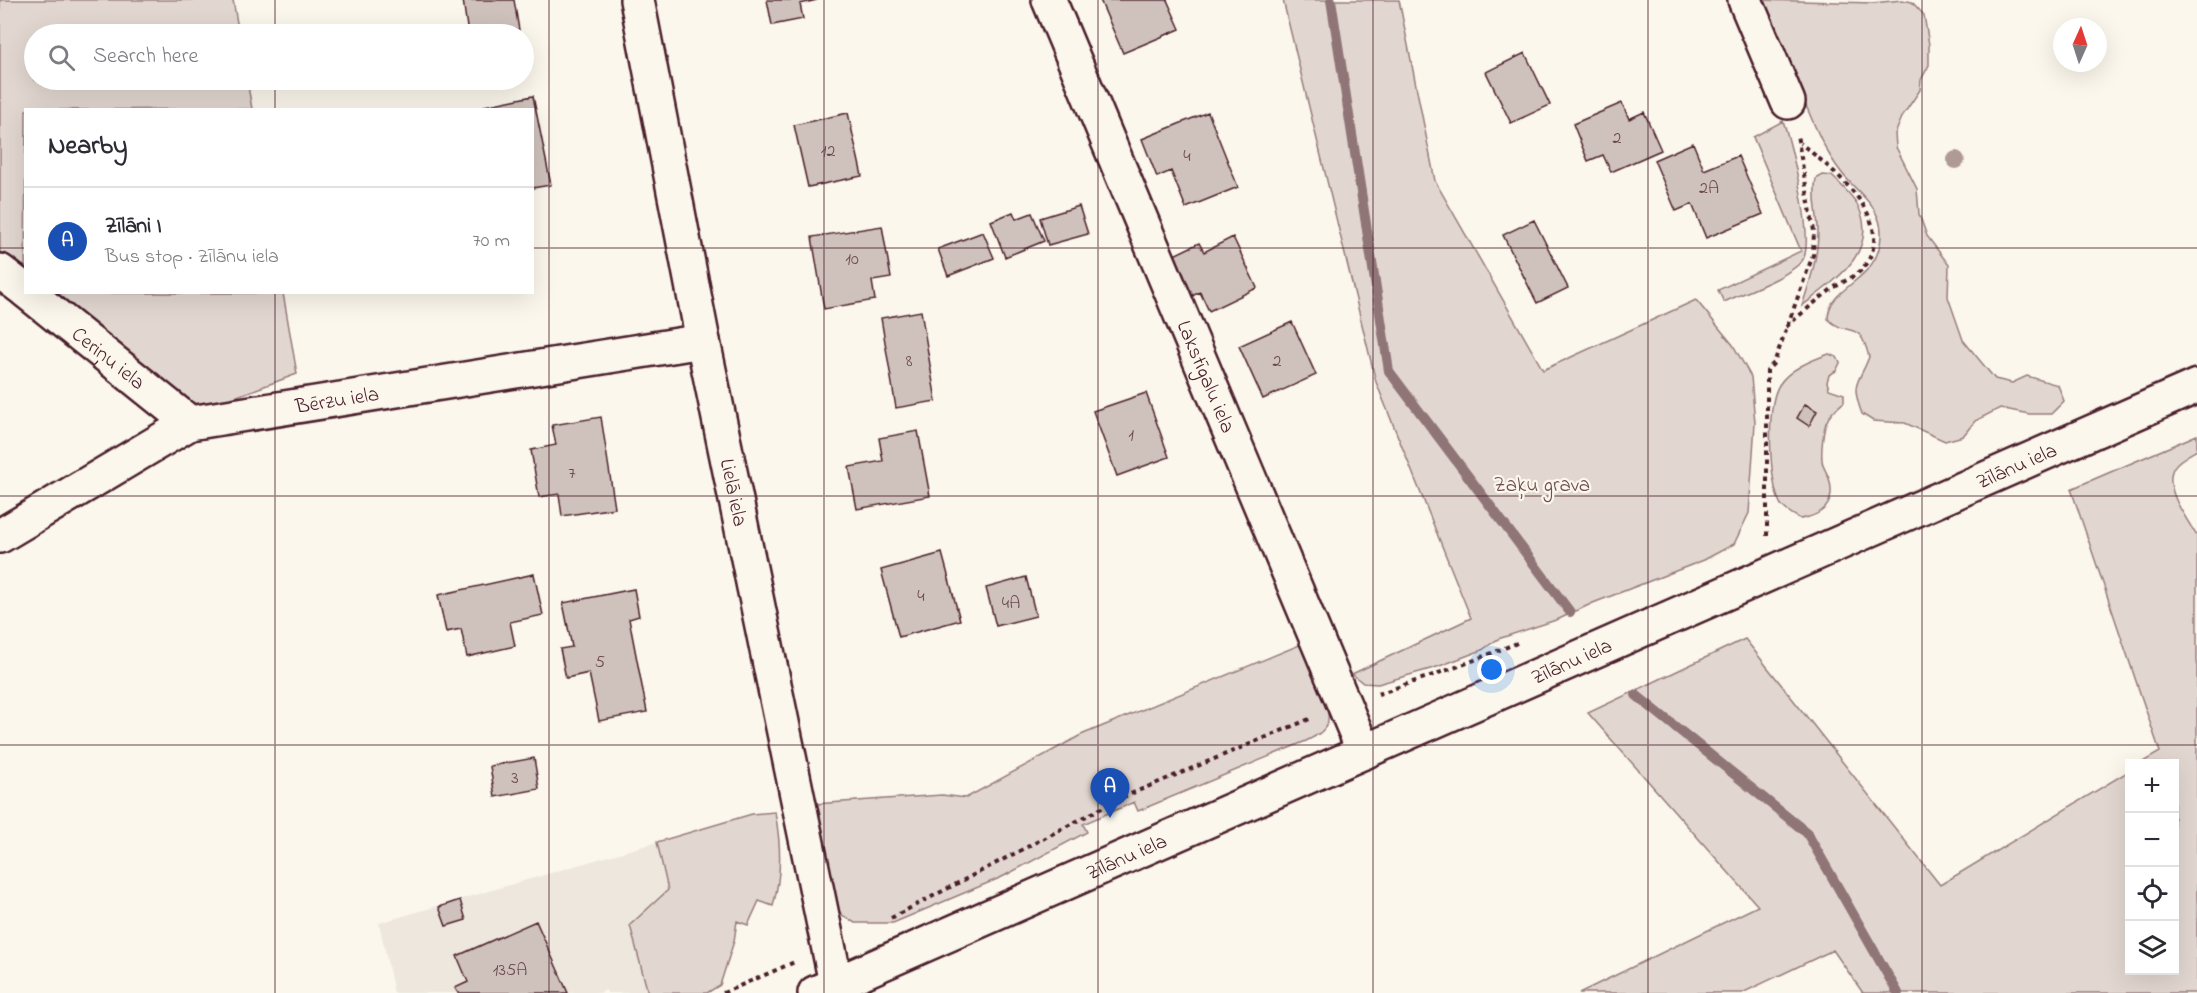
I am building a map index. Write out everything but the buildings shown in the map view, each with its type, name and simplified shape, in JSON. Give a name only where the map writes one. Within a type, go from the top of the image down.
[{"type":"main road","name":"Lielā iela","points":[[637,0],[703,341],[826,948],[829,990]]},
{"type":"main road","name":"Lakstīgalu iela","points":[[1049,0],[1364,752]]},
{"type":"main road","points":[[1744,0],[1788,102]]},
{"type":"main road","name":"Ceriņu iela","points":[[0,271],[24,290]]},
{"type":"main road","name":"Ceriņu iela","points":[[29,294],[190,423]]},
{"type":"main road","name":"Bērzu iela","points":[[0,536],[190,423],[703,341]]},
{"type":"main road","name":"Zīlānu iela","points":[[829,990],[2197,386]]},
{"type":"path","points":[[1778,536],[1767,540],[1767,370],[1774,363],[1785,327],[1813,255],[1814,231],[1800,142],[1788,102]]},
{"type":"path","points":[[1785,327],[1832,289],[1862,269],[1871,252],[1872,232],[1868,212],[1852,188],[1800,142]]},
{"type":"path","points":[[881,923],[1121,798],[1344,705],[1462,666],[1527,639]]},
{"type":"path","points":[[723,993],[826,948]]},
{"type":"shaded area","points":[[657,842],[668,890],[630,925],[648,993],[607,993],[606,990],[600,993],[394,993],[379,923]]},
{"type":"green space","points":[[0,0],[233,0],[237,24],[24,24],[24,90],[249,90],[252,108],[24,108],[24,286],[0,267]]},
{"type":"green space","name":"Zaķu grava","points":[[1283,0],[1399,0],[1435,181],[1543,370],[1696,300],[1733,345],[1751,377],[1755,423],[1749,513],[1734,544],[1704,560],[1593,603],[1559,619],[1498,639],[1482,650],[1437,667],[1378,684],[1363,683],[1352,674],[1471,618],[1376,382]]},
{"type":"green space","points":[[1757,0],[1872,3],[1902,0],[1912,2],[1924,15],[1929,45],[1929,65],[1921,80],[1920,90],[1903,115],[1895,134],[1896,147],[1917,189],[1919,214],[1927,236],[1949,265],[1948,297],[1963,340],[1995,379],[2012,383],[2027,376],[2058,385],[2064,401],[2051,414],[2029,414],[2000,408],[1975,421],[1963,436],[1945,441],[1905,423],[1873,421],[1862,414],[1856,389],[1869,357],[1865,345],[1861,337],[1853,330],[1835,325],[1828,319],[1830,307],[1836,298],[1863,274],[1872,264],[1878,252],[1881,236],[1878,217],[1873,208],[1841,172],[1828,152]]},
{"type":"green space","points":[[1783,121],[1801,193],[1806,251],[1802,261],[1786,273],[1724,302],[1718,290],[1801,251],[1753,137]]},
{"type":"green space","points":[[1823,175],[1832,176],[1855,200],[1863,221],[1863,236],[1859,250],[1851,263],[1828,286],[1802,306],[1817,251],[1816,179]]},
{"type":"green space","points":[[34,294],[283,294],[297,374],[191,413]]},
{"type":"green space","points":[[1829,354],[1837,357],[1840,363],[1836,371],[1829,375],[1827,382],[1829,389],[1844,394],[1844,402],[1827,420],[1823,438],[1822,461],[1829,480],[1831,497],[1821,512],[1801,519],[1784,508],[1776,493],[1771,462],[1772,409],[1775,395],[1783,379],[1801,366]]},
{"type":"green space","points":[[2197,435],[2197,450],[2176,464],[2171,475],[2171,484],[2177,503],[2197,536],[2197,993],[1863,993],[1833,950],[1742,993],[1579,993],[1758,906],[1588,713],[1745,639],[1940,885],[2125,773],[2125,975],[2179,975],[2179,759],[2148,759],[2160,752],[2071,489]]},
{"type":"green space","points":[[1302,644],[1324,696],[1328,716],[1325,727],[1312,738],[1138,811],[1134,802],[1083,824],[1087,832],[1002,877],[893,923],[855,923],[842,915],[833,903],[815,804],[942,795],[966,798],[1081,735]]},
{"type":"green space","points":[[775,812],[780,859],[773,906],[759,901],[748,925],[737,921],[734,941],[720,985],[707,993],[648,993],[630,925],[668,890],[657,842],[752,814]]},
{"type":"waterway","points":[[1331,0],[1389,371],[1570,612]]},
{"type":"waterway","points":[[1636,695],[1807,833],[1898,993]]},
{"type":"place","name":"Zīlāni I","points":[[1110,818]]}]
